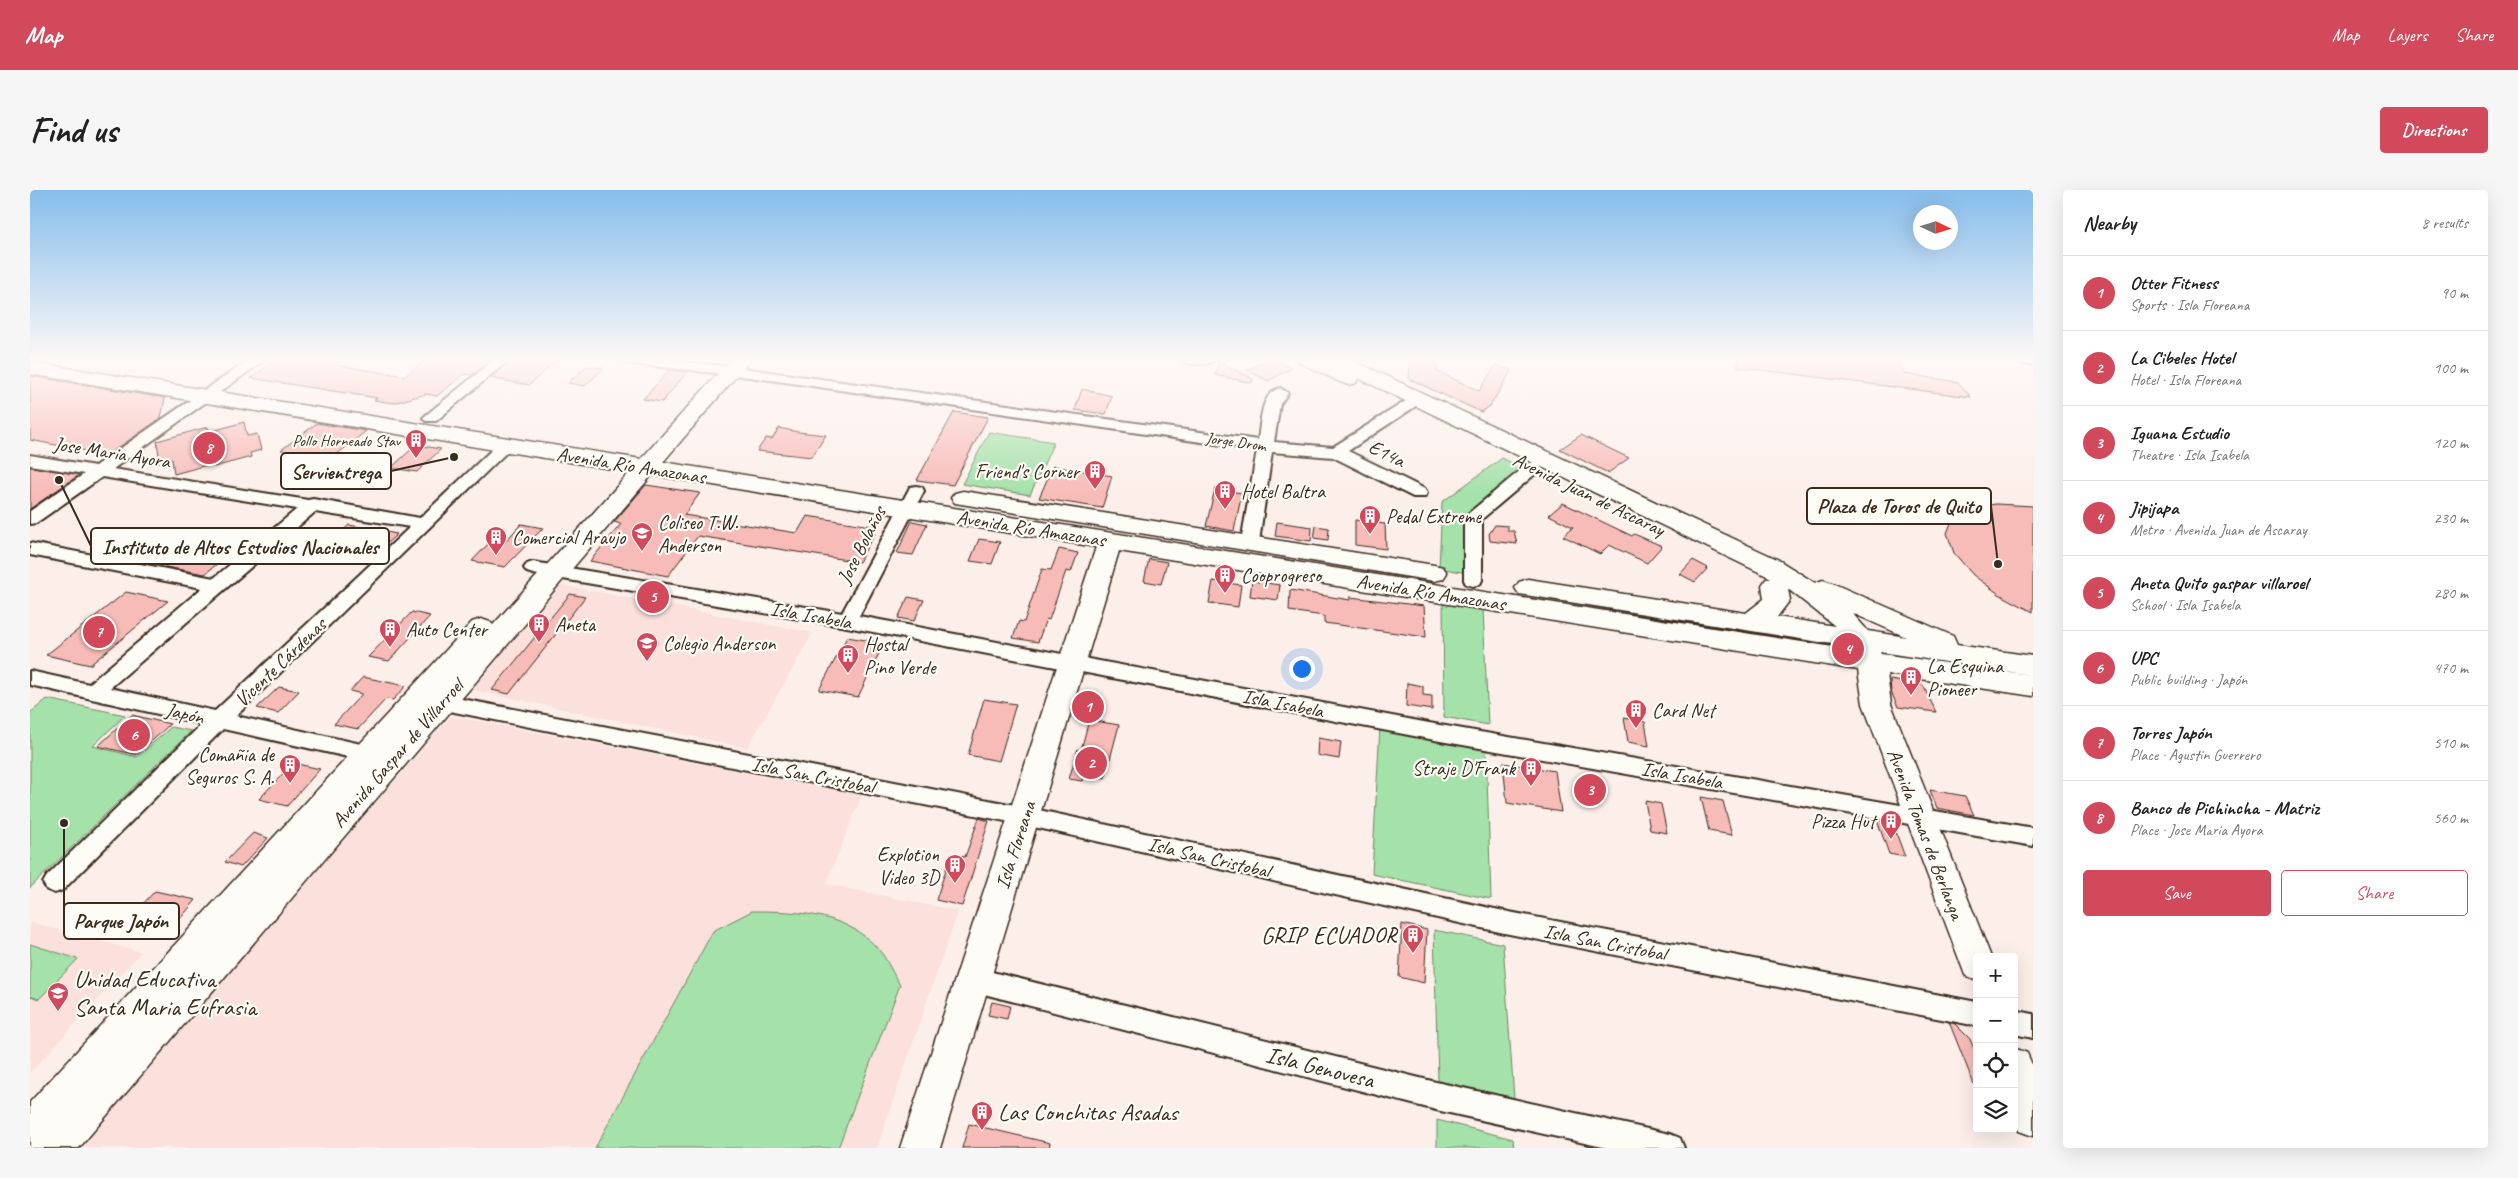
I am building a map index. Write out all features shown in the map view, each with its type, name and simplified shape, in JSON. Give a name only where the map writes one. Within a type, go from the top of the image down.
[{"type":"main road","name":"Avenida Río Amazonas","points":[[254,404],[507,444],[642,460],[911,500],[1250,542],[1473,580],[1750,622],[1853,648],[2033,686]]},
{"type":"main road","name":"Avenida Río Amazonas","points":[[346,404],[431,418],[642,460]]},
{"type":"main road","name":"Avenida Gaspar de Villarroel","points":[[30,1131],[140,1028],[691,404]]},
{"type":"main road","name":"Avenida Juan de Ascaray","points":[[1414,404],[1534,467],[1813,592],[1833,608],[1853,648]]},
{"type":"main road","name":"Avenida Juan de Ascaray","points":[[1415,404],[1772,575]]},
{"type":"main road","name":"Avenida Río Amazonas","points":[[911,500],[1110,541],[1735,642],[1853,648],[1980,658],[2033,666]]},
{"type":"main road","name":"Isla Floreana","points":[[920,1148],[1110,541]]},
{"type":"main road","name":"Avenida Gaspar de Villarroel","points":[[381,756],[441,703],[544,570]]},
{"type":"main road","points":[[1750,622],[1770,610],[1777,600],[1772,575]]},
{"type":"main road","points":[[1772,575],[1980,658]]},
{"type":"main road","name":"Avenida Tomas de Berlanga","points":[[1853,648],[1877,704],[1973,954]]},
{"type":"main road","name":"Avenida Gaspar de Villarroel","points":[[53,1148],[140,1028]]},
{"type":"main road","points":[[2018,1077],[2033,1118]]},
{"type":"street","points":[[30,518],[195,404]]},
{"type":"street","points":[[431,418],[448,404]]},
{"type":"street","name":"Jorge Drom","points":[[987,404],[1264,446],[1336,452]]},
{"type":"street","points":[[1250,542],[1272,404]]},
{"type":"street","points":[[1336,452],[1408,404]]},
{"type":"street","name":"Vicente Cárdenas","points":[[55,883],[219,720],[507,444]]},
{"type":"street","name":"E14a","points":[[1336,452],[1419,493]]},
{"type":"street","name":"Jose Maria Ayora","points":[[30,460],[97,472],[313,504],[424,524]]},
{"type":"street","points":[[1473,580],[1473,517],[1534,467]]},
{"type":"street","name":"Jose Bolaños","points":[[847,620],[911,500]]},
{"type":"street","points":[[93,692],[313,504]]},
{"type":"street","points":[[30,549],[217,585]]},
{"type":"street","name":"Isla Isabela","points":[[544,570],[847,620],[1440,733],[2033,837]]},
{"type":"street","name":"Japón","points":[[30,678],[381,756]]},
{"type":"street","name":"Isla San Cristobal","points":[[441,703],[1025,816],[1504,922],[1973,1013]]},
{"type":"street","name":"Isla Genovesa","points":[[972,979],[1436,1096],[1670,1148]]},
{"type":"street","points":[[2018,1023],[2033,1026]]},
{"type":"shaded area","name":"Colegio Anderson","points":[[561,585],[813,633],[747,748],[472,690]]},
{"type":"shaded area","points":[[451,716],[862,795],[826,884],[958,911],[877,1148],[77,1148]]},
{"type":"shaded area","name":"Unidad Educativa Santa Maria Eufrasia","points":[[30,922],[141,952],[30,1073]]},
{"type":"green space","points":[[989,432],[1054,442],[1030,495],[962,484]]},
{"type":"green space","points":[[1502,458],[1533,474],[1482,517],[1478,575],[1439,568],[1442,502]]},
{"type":"green space","points":[[1443,602],[1483,608],[1488,725],[1444,717]]},
{"type":"green space","points":[[47,699],[125,715],[93,746],[137,757],[171,727],[191,731],[30,888],[30,713]]},
{"type":"green space","points":[[1380,726],[1486,746],[1491,899],[1372,874]]},
{"type":"green space","points":[[752,911],[788,912],[824,917],[856,930],[883,955],[900,985],[838,1148],[595,1148],[713,931]]},
{"type":"green space","points":[[1434,930],[1503,944],[1514,1098],[1438,1081]]},
{"type":"green space","points":[[30,944],[78,959],[39,999],[30,996]]},
{"type":"green space","points":[[1437,1120],[1513,1139],[1514,1148],[1437,1148]]},
{"type":"building","points":[[30,404],[164,404],[161,418],[108,455],[30,440]]},
{"type":"building","points":[[1077,404],[1109,404],[1106,414],[1075,410]]},
{"type":"building","points":[[1463,404],[1491,404],[1481,412]]},
{"type":"building","points":[[954,412],[988,417],[953,485],[917,480]]},
{"type":"building","points":[[244,422],[247,436],[257,434],[261,450],[250,453],[251,457],[214,467],[211,464],[174,474],[172,459],[160,463],[157,441],[208,427],[209,432]]},
{"type":"building","points":[[317,423],[366,431],[331,459],[281,450]]},
{"type":"building","points":[[779,428],[826,435],[812,457],[757,451],[766,438],[772,439]]},
{"type":"building","points":[[1581,435],[1629,458],[1608,473],[1560,449]]},
{"type":"building","name":"Pollo Horneado Stav","points":[[416,445],[441,449],[417,472],[391,468]]},
{"type":"building","points":[[1053,466],[1112,476],[1102,508],[1039,498]]},
{"type":"building","points":[[30,467],[75,474],[79,475],[30,509]]},
{"type":"building","points":[[646,485],[700,493],[684,515],[797,533],[807,516],[878,527],[859,562],[698,536],[668,576],[590,561],[621,524],[614,522]]},
{"type":"building","name":"Hotel Baltra","points":[[1215,489],[1242,493],[1234,531],[1206,526]]},
{"type":"building","points":[[1563,503],[1632,536],[1634,534],[1662,546],[1647,563],[1609,545],[1600,554],[1563,536],[1573,527],[1549,515]]},
{"type":"building","points":[[1996,504],[2033,506],[2033,612],[1999,594],[1973,575],[1954,553],[1947,533],[1953,518],[1970,508]]},
{"type":"building","name":"Pedal Extreme","points":[[1355,520],[1385,524],[1386,549],[1355,545]]},
{"type":"building","points":[[912,521],[927,524],[913,555],[897,553]]},
{"type":"building","points":[[1277,522],[1312,527],[1311,541],[1275,536]]},
{"type":"building","name":"Comercial Araujo","points":[[521,524],[543,528],[505,567],[472,561],[491,541],[504,543]]},
{"type":"building","points":[[349,525],[397,534],[371,558],[323,549]]},
{"type":"building","points":[[1495,525],[1508,526],[1508,531],[1514,531],[1517,544],[1490,541],[1489,534]]},
{"type":"building","points":[[1316,526],[1329,528],[1328,540],[1314,538]]},
{"type":"building","points":[[209,531],[248,538],[205,574],[165,567]]},
{"type":"building","points":[[979,539],[1000,542],[992,564],[970,561]]},
{"type":"building","points":[[1059,549],[1078,553],[1071,572],[1066,571],[1049,620],[1046,619],[1038,642],[1013,638],[1019,621],[1024,622],[1042,569],[1051,570]]},
{"type":"building","points":[[1149,559],[1167,562],[1161,584],[1144,581]]},
{"type":"building","points":[[1693,560],[1708,568],[1695,582],[1680,574]]},
{"type":"building","name":"Cooprogreso","points":[[1213,581],[1241,585],[1238,607],[1209,603]]},
{"type":"building","points":[[1252,581],[1280,585],[1278,600],[1250,596]]},
{"type":"building","points":[[1290,590],[1350,600],[1350,597],[1424,606],[1426,637],[1324,623],[1324,616],[1289,611]]},
{"type":"building","points":[[126,592],[168,601],[90,665],[46,655]]},
{"type":"building","name":"Aneta","points":[[570,594],[585,597],[509,694],[492,690]]},
{"type":"building","points":[[908,597],[924,600],[914,621],[898,618]]},
{"type":"building","points":[[412,612],[430,616],[389,661],[368,657]]},
{"type":"building","name":"Hostal Pino Verde","points":[[847,637],[884,643],[858,697],[819,690]]},
{"type":"building","points":[[363,677],[406,686],[393,700],[386,699],[358,729],[334,724],[362,694],[350,691]]},
{"type":"building","name":"La Esquina Pioneer","points":[[1890,680],[1923,685],[1936,712],[1898,707],[1891,692]]},
{"type":"building","points":[[1407,683],[1423,686],[1423,695],[1432,696],[1432,710],[1406,706]]},
{"type":"building","points":[[279,687],[299,691],[278,713],[257,708]]},
{"type":"building","points":[[984,699],[1016,704],[999,761],[968,755]]},
{"type":"building","points":[[132,715],[170,724],[137,755],[98,746]]},
{"type":"building","name":"Card Net","points":[[1624,718],[1645,722],[1649,746],[1628,742]]},
{"type":"building","points":[[1089,720],[1119,725],[1105,778],[1084,774],[1082,781],[1069,779],[1078,749],[1081,750]]},
{"type":"building","points":[[1318,738],[1341,742],[1339,759],[1317,755]]},
{"type":"building","name":"Comañia de Seguros S. A.","points":[[293,763],[320,769],[287,806],[259,799]]},
{"type":"building","name":"Straje D'Frank","points":[[1503,763],[1555,771],[1561,812],[1507,803]]},
{"type":"building","points":[[1930,790],[1965,796],[1974,815],[1937,808]]},
{"type":"building","points":[[1701,797],[1723,801],[1732,835],[1709,831]]},
{"type":"building","points":[[1645,801],[1661,804],[1667,833],[1650,830]]},
{"type":"building","points":[[979,818],[989,821],[962,906],[936,900],[951,854],[965,857]]},
{"type":"building","name":"Pizza Hut","points":[[1877,820],[1888,822],[1894,827],[1905,857],[1889,854]]},
{"type":"building","points":[[253,833],[268,838],[241,867],[225,862]]},
{"type":"building","points":[[155,891],[196,900],[168,933],[125,923]]},
{"type":"building","name":"GRIP ECUADOR","points":[[1402,924],[1427,930],[1424,983],[1399,977]]},
{"type":"building","points":[[992,1002],[1010,1006],[1007,1019],[988,1015]]},
{"type":"building","points":[[1949,1022],[1955,1024],[1970,1039],[1973,1046],[1973,1082]]},
{"type":"building","name":"Las Conchitas Asadas","points":[[969,1124],[1050,1143],[1049,1148],[962,1148]]},
{"type":"place","name":"Banco de Pichincha - Matriz","points":[[209,448]]},
{"type":"place","name":"Servientrega","points":[[454,457]]},
{"type":"place","name":"Pollo Horneado Stav","points":[[416,459]]},
{"type":"place","name":"Instituto de Altos Estudios Nacionales","points":[[59,480]]},
{"type":"place","name":"Friend's Corner","points":[[1095,490]]},
{"type":"place","name":"Hotel Baltra","points":[[1225,510]]},
{"type":"place","name":"Pedal Extreme","points":[[1370,535]]},
{"type":"place","name":"Coliseo T.W. Anderson","points":[[642,552]]},
{"type":"place","name":"Comercial Araujo","points":[[496,556]]},
{"type":"place","name":"Plaza de Toros de Quito","points":[[1998,564]]},
{"type":"place","name":"Cooprogreso","points":[[1225,594]]},
{"type":"place","name":"Aneta Quito gaspar villaroel","points":[[653,597]]},
{"type":"place","name":"Torres Japón","points":[[99,632]]},
{"type":"place","name":"Aneta","points":[[539,643]]},
{"type":"place","name":"Auto Center","points":[[390,648]]},
{"type":"place","name":"Jipijapa","points":[[1848,649]]},
{"type":"place","name":"Colegio Anderson","points":[[647,662]]},
{"type":"place","name":"Hostal Pino Verde","points":[[848,674]]},
{"type":"place","name":"La Esquina Pioneer","points":[[1911,696]]},
{"type":"place","name":"Otter Fitness","points":[[1088,707]]},
{"type":"place","name":"Card Net","points":[[1636,729]]},
{"type":"place","name":"UPC","points":[[134,735]]},
{"type":"place","name":"La Cibeles Hotel","points":[[1091,763]]},
{"type":"place","name":"Comañia de Seguros S. A.","points":[[290,784]]},
{"type":"place","name":"Straje D'Frank","points":[[1531,787]]},
{"type":"place","name":"Iguana Estudio","points":[[1590,790]]},
{"type":"place","name":"Parque Japón","points":[[64,823]]},
{"type":"place","name":"Pizza Hut","points":[[1891,840]]},
{"type":"place","name":"Explotion Video 3D","points":[[955,884]]},
{"type":"place","name":"GRIP ECUADOR","points":[[1413,954]]},
{"type":"place","name":"Unidad Educativa Santa Maria Eufrasia","points":[[58,1012]]},
{"type":"place","name":"Las Conchitas Asadas","points":[[982,1131]]}]
